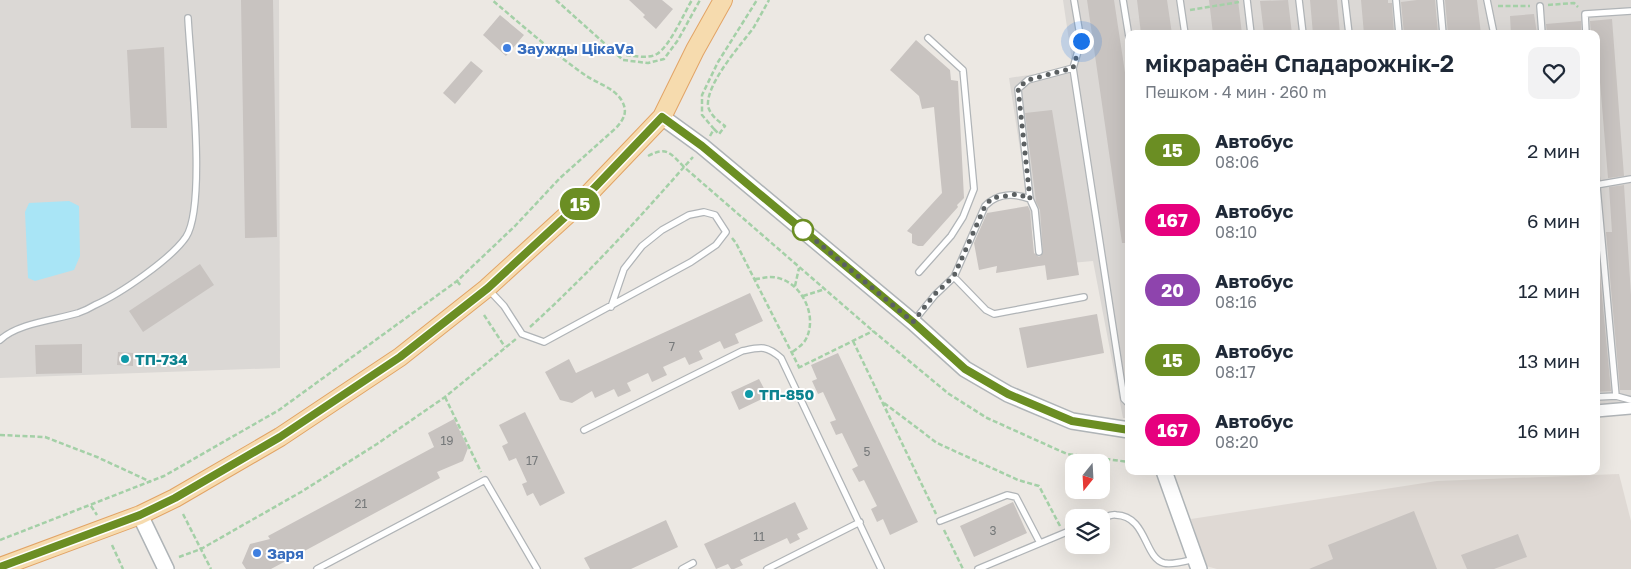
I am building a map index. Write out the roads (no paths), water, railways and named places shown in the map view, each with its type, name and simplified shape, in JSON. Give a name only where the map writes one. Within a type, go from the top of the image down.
[{"type":"main road","points":[[0,567],[140,515],[175,498],[280,437],[400,357],[488,288],[578,205],[662,117],[695,50],[723,0]]},
{"type":"main road","points":[[662,117],[702,146],[913,322],[965,369],[1008,394],[1072,421],[1125,429]]},
{"type":"main road","points":[[1165,475],[1197,564]]},
{"type":"main road","points":[[140,515],[166,569]]},
{"type":"street","points":[[1600,410],[1631,408]]},
{"type":"lane","points":[[1074,0],[1081,41],[1073,68],[1125,400]]},
{"type":"lane","points":[[1123,0],[1128,30]]},
{"type":"lane","points":[[1180,0],[1183,30]]},
{"type":"lane","points":[[1247,0],[1251,30]]},
{"type":"lane","points":[[1299,0],[1303,30]]},
{"type":"lane","points":[[1346,0],[1349,30]]},
{"type":"lane","points":[[1396,0],[1399,30]]},
{"type":"lane","points":[[1440,0],[1443,30]]},
{"type":"lane","points":[[1487,0],[1493,30]]},
{"type":"lane","points":[[1540,6],[1542,30]]},
{"type":"lane","points":[[1586,30],[1585,14],[1631,11]]},
{"type":"lane","points":[[2,337],[37,322],[79,313],[113,297],[171,253],[186,236],[194,216],[197,161],[188,18]]},
{"type":"lane","points":[[919,272],[951,236],[963,218],[974,189],[963,70],[928,38]]},
{"type":"lane","points":[[1039,252],[1035,210],[1030,199],[1018,88],[1028,80],[1073,68]]},
{"type":"lane","points":[[1600,184],[1631,179]]},
{"type":"lane","points":[[913,322],[934,295],[954,276],[985,206],[992,198],[1018,194],[1030,199]]},
{"type":"lane","points":[[488,288],[504,306],[522,334],[544,342],[611,307],[716,245],[726,232],[715,215],[704,212],[689,214],[662,230],[642,246],[624,269],[611,307]]},
{"type":"lane","points":[[1600,218],[1616,396]]},
{"type":"lane","points":[[954,276],[986,310],[994,314],[1084,297]]},
{"type":"lane","points":[[584,430],[742,351],[758,347],[769,348],[780,358],[788,373],[881,569]]},
{"type":"lane","points":[[1600,397],[1616,396],[1631,400]]},
{"type":"lane","points":[[317,569],[485,480],[538,569]]},
{"type":"lane","points":[[940,521],[1007,494],[1016,498],[1040,543]]},
{"type":"lane","points":[[1110,515],[1115,514],[1128,517],[1143,532],[1157,560],[1164,563],[1197,564]]},
{"type":"lane","points":[[768,569],[860,522]]},
{"type":"lane","points":[[978,569],[1065,533]]},
{"type":"lane","points":[[682,569],[693,563]]},
{"type":"water","points":[[69,201],[79,206],[80,256],[74,270],[35,281],[28,278],[25,212],[29,203]]},
{"type":"place","name":"Заужды ЦікаVа","points":[[507,48]]},
{"type":"place","name":"ТП-734","points":[[125,359]]},
{"type":"place","name":"ТП-850","points":[[749,394]]},
{"type":"place","name":"Заря","points":[[257,553]]}]
